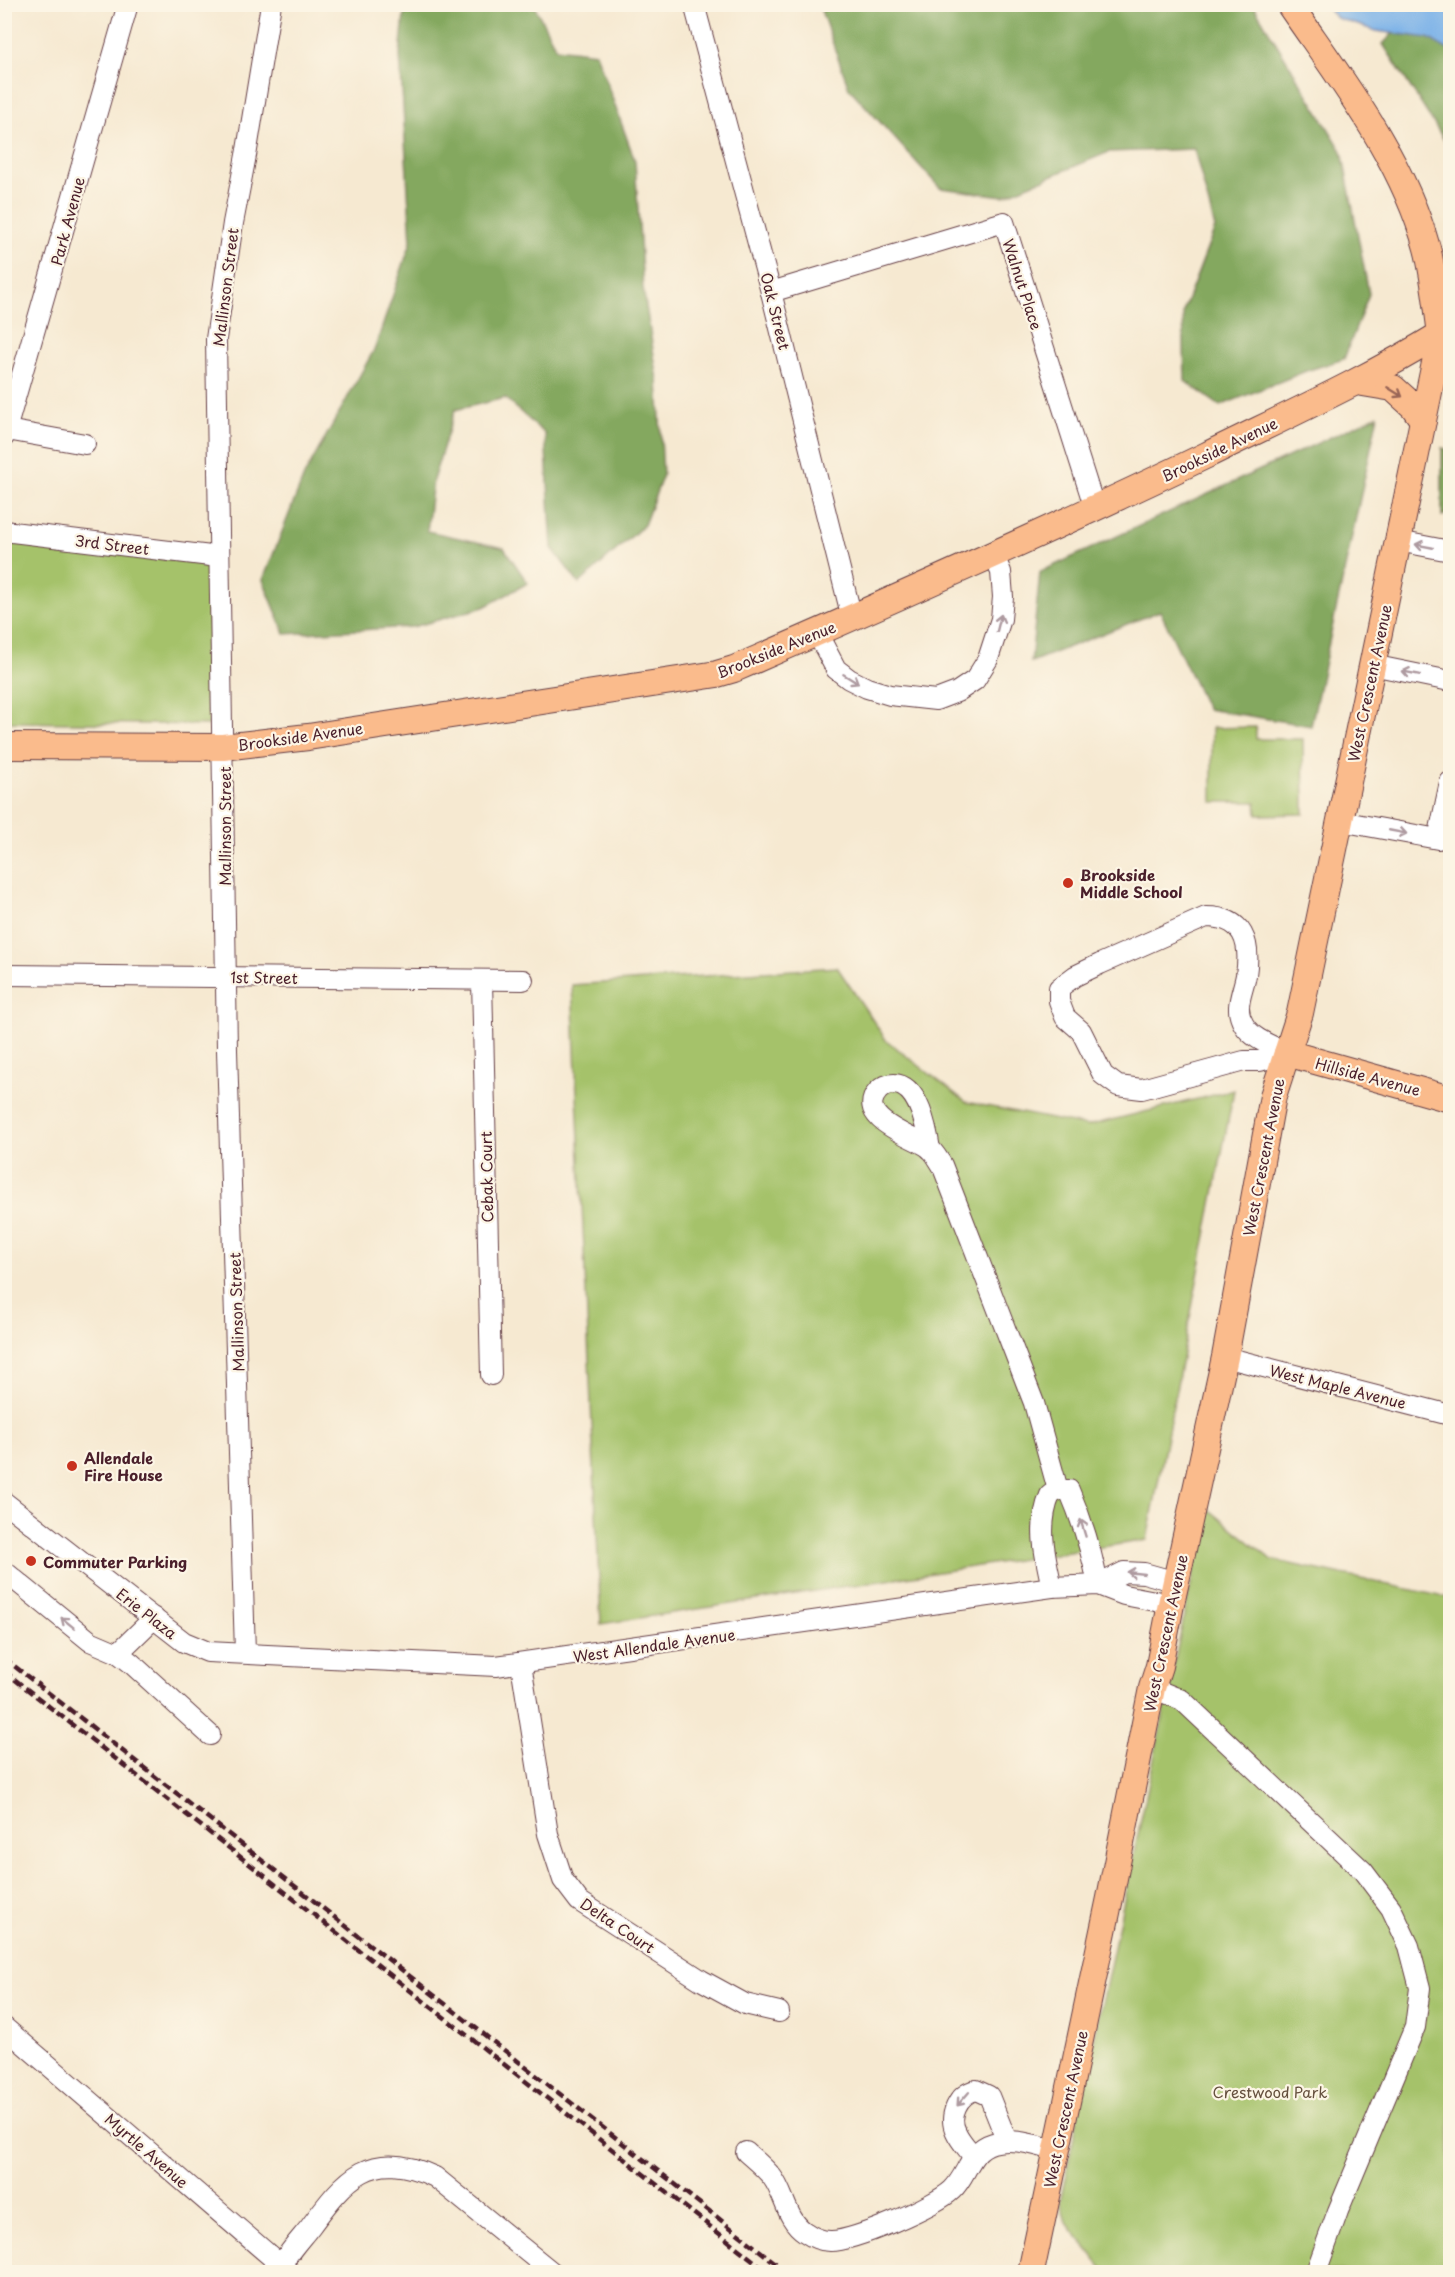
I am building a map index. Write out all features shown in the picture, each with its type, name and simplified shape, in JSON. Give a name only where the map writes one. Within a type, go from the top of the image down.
[{"type":"main road","name":"West Crescent Avenue","points":[[1031,2272],[1152,1688],[1159,1666],[1226,1357],[1273,1096],[1300,1013],[1423,420],[1446,332],[1428,249],[1415,212],[1374,130],[1288,4]]},
{"type":"main road","name":"Brookside Avenue","points":[[4,746],[223,747],[717,674],[734,669],[852,618],[1095,508],[1357,382],[1446,332]]},
{"type":"main road","points":[[1357,382],[1393,388],[1413,406],[1423,420]]},
{"type":"main road","name":"Hillside Avenue","points":[[1287,1053],[1450,1099]]},
{"type":"street","name":"Park Avenue","points":[[6,434],[128,4]]},
{"type":"street","name":"Mallinson Street","points":[[245,1653],[227,1050],[216,339],[233,223],[248,150],[271,4]]},
{"type":"street","name":"Oak Street","points":[[694,4],[771,292],[852,618]]},
{"type":"street","name":"Walnut Place","points":[[771,292],[1004,222],[1095,508]]},
{"type":"street","points":[[6,434],[85,444]]},
{"type":"street","name":"3rd Street","points":[[4,531],[219,557]]},
{"type":"street","points":[[1398,541],[1450,551]]},
{"type":"street","points":[[817,633],[836,669],[849,680],[867,688],[890,695],[936,700],[957,692],[975,680],[988,659],[1001,619],[1003,597],[1001,573],[993,554]]},
{"type":"street","points":[[1372,665],[1450,681]]},
{"type":"street","points":[[1340,821],[1438,839],[1450,782]]},
{"type":"street","points":[[1220,917],[1232,921],[1242,933],[1248,953],[1246,976],[1239,1000],[1239,1015],[1245,1028],[1256,1037],[1287,1053],[1263,1061],[1244,1061],[1142,1089],[1118,1086],[1103,1075],[1081,1031],[1065,1017],[1059,1001],[1059,988],[1075,976],[1100,964],[1206,918],[1220,917]]},
{"type":"street","name":"1st Street","points":[[4,975],[523,980]]},
{"type":"street","name":"Cebak Court","points":[[482,980],[491,1375]]},
{"type":"street","points":[[930,1149],[942,1165],[1034,1403],[1058,1490]]},
{"type":"street","name":"West Maple Avenue","points":[[1226,1357],[1450,1415]]},
{"type":"street","points":[[1052,1587],[1044,1551],[1043,1519],[1050,1495],[1058,1490],[1069,1490],[1073,1499],[1098,1585]]},
{"type":"street","name":"Erie Plaza","points":[[4,1502],[184,1642],[208,1652]]},
{"type":"street","points":[[4,1571],[90,1641],[118,1653],[131,1663],[210,1735]]},
{"type":"street","name":"West Allendale Avenue","points":[[208,1652],[476,1667],[521,1664],[1052,1587],[1098,1585],[1124,1572],[1144,1574],[1173,1593]]},
{"type":"street","points":[[118,1653],[154,1618]]},
{"type":"street","name":"Delta Court","points":[[521,1664],[548,1834],[563,1880],[579,1901],[701,1980],[745,2004],[779,2012]]},
{"type":"street","points":[[1152,1688],[1182,1700],[1363,1871],[1391,1908],[1409,1946],[1420,1988],[1415,2027],[1342,2200],[1316,2272]]},
{"type":"street","name":"Myrtle Avenue","points":[[4,2027],[283,2270]]},
{"type":"street","points":[[973,2156],[955,2130],[953,2119],[962,2096],[970,2091],[984,2092],[988,2096],[1007,2141]]},
{"type":"street","points":[[747,2151],[774,2179],[793,2218],[802,2230],[814,2237],[829,2241],[851,2238],[909,2214],[945,2195],[958,2183],[973,2156],[993,2143],[1007,2141],[1056,2150]]},
{"type":"street","points":[[283,2270],[335,2193],[345,2182],[361,2172],[379,2166],[400,2165],[435,2177],[552,2272]]},
{"type":"green space","points":[[405,5],[534,5],[556,48],[596,53],[635,161],[643,288],[658,380],[663,475],[644,525],[579,584],[552,548],[545,434],[505,398],[455,410],[433,480],[427,531],[504,548],[528,583],[484,607],[413,627],[285,634],[263,580],[304,476],[375,348],[411,242],[400,55]]},
{"type":"green space","points":[[819,5],[1253,5],[1342,151],[1369,294],[1344,359],[1306,371],[1220,406],[1185,381],[1183,312],[1215,228],[1194,149],[1109,152],[1003,196],[940,188],[849,88]]},
{"type":"green space","points":[[1420,5],[1450,5],[1450,149],[1383,44]]},
{"type":"green space","points":[[1378,415],[1311,726],[1207,709],[1160,611],[1031,662],[1040,572]]},
{"type":"green space","points":[[1442,448],[1450,450],[1450,513],[1442,516]]},
{"type":"green space","points":[[5,542],[208,563],[213,725],[5,722]]},
{"type":"green space","points":[[1256,727],[1256,739],[1303,739],[1304,814],[1257,815],[1256,802],[1212,802],[1212,728]]},
{"type":"green space","points":[[837,967],[886,1040],[966,1102],[1087,1126],[1234,1090],[1147,1540],[601,1624],[572,985]]},
{"type":"green space","name":"Crestwood Park","points":[[1207,1508],[1272,1560],[1450,1598],[1450,2272],[1105,2272],[1066,2222],[1060,2202]]},
{"type":"water","points":[[1324,5],[1450,5],[1450,51],[1428,38],[1376,31],[1337,18]]},
{"type":"railway","points":[[4,1658],[787,2272]]},
{"type":"railway","points":[[4,1671],[768,2272]]},
{"type":"place","name":"Brookside Middle School","points":[[1068,883]]},
{"type":"place","name":"Allendale Fire House","points":[[72,1466]]},
{"type":"place","name":"Commuter Parking","points":[[31,1561]]}]
